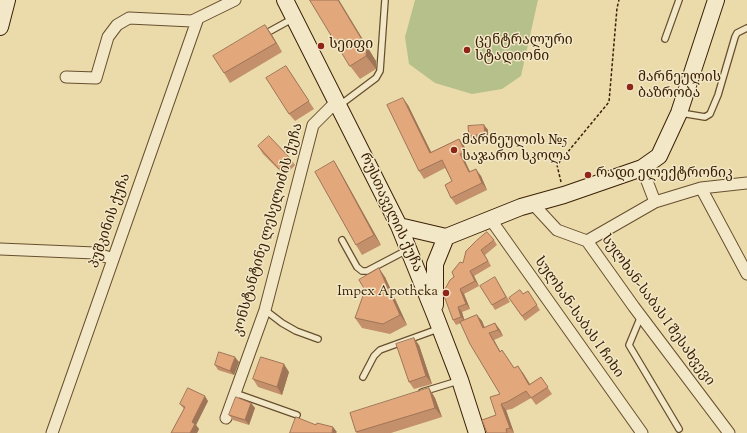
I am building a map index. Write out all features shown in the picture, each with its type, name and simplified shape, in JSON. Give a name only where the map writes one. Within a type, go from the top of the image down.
[{"type":"street","points":[[0,27],[7,0]]},
{"type":"street","points":[[66,78],[96,78],[108,36],[117,25],[129,18],[192,21],[235,0]]},
{"type":"street","name":"რუსთაველის ქუჩა","points":[[285,0],[399,226],[438,321],[460,380],[476,433]]},
{"type":"street","points":[[399,226],[446,237],[522,207],[557,197],[642,168],[659,156],[678,113],[716,0]]},
{"type":"street","name":"პუშკინის ქუჩა","points":[[52,433],[198,18]]},
{"type":"street","name":"კონსტანტინე ლესელიძის ქუჩა","points":[[226,418],[265,310],[313,124],[337,104]]},
{"type":"street","points":[[642,168],[655,202]]},
{"type":"street","points":[[587,241],[655,202],[701,188],[747,183]]},
{"type":"street","points":[[701,188],[747,274]]},
{"type":"street","name":"სულხან-საბას I შესახვევი","points":[[533,204],[557,230],[587,241],[728,433]]},
{"type":"street","name":"სულხან-საბას I ჩიხი","points":[[491,220],[642,433]]},
{"type":"street","points":[[438,321],[435,264],[446,237]]},
{"type":"street","points":[[0,249],[95,253],[113,259]]},
{"type":"lane","points":[[337,104],[376,78],[380,71],[385,0]]},
{"type":"lane","points":[[665,39],[679,0]]},
{"type":"lane","points":[[261,36],[294,18]]},
{"type":"lane","points":[[678,113],[705,117],[710,114],[718,95],[735,37],[737,33],[747,28]]},
{"type":"lane","points":[[342,240],[357,267],[362,271],[367,271],[409,249]]},
{"type":"lane","points":[[265,310],[282,323],[296,331],[318,339]]},
{"type":"lane","points":[[641,316],[629,345],[679,429]]},
{"type":"lane","points":[[363,377],[374,356],[380,350],[438,321]]},
{"type":"lane","points":[[415,394],[460,380]]},
{"type":"lane","points":[[235,393],[296,415]]},
{"type":"path","points":[[557,197],[557,165],[609,102],[617,8],[619,0]]},
{"type":"green space","name":"ცენტრალური სტადიონი","points":[[415,0],[538,0],[521,76],[502,89],[472,94],[435,83],[409,64],[405,37]]},
{"type":"building","points":[[310,0],[338,0],[367,48],[366,56],[350,66]]},
{"type":"building","points":[[265,25],[276,43],[224,73],[213,56]]},
{"type":"building","points":[[286,66],[309,101],[289,114],[266,78]]},
{"type":"building","points":[[403,98],[430,153],[459,139],[465,152],[460,154],[469,172],[476,169],[482,183],[451,198],[445,185],[452,181],[442,160],[419,171],[387,105]]},
{"type":"building","points":[[484,125],[485,134],[469,136],[468,126]]},
{"type":"building","points":[[269,136],[290,158],[279,169],[258,146]]},
{"type":"building","points":[[334,161],[374,235],[356,245],[315,172]]},
{"type":"building","points":[[487,232],[494,240],[481,250],[488,261],[470,271],[475,281],[460,289],[466,304],[458,307],[461,317],[453,320],[444,296],[445,289],[450,280],[454,277],[452,272],[460,262],[463,263],[466,251]]},
{"type":"building","points":[[379,268],[400,315],[383,324],[355,318],[365,290],[359,280]]},
{"type":"building","points":[[495,277],[506,297],[492,305],[480,286]]},
{"type":"building","points":[[520,290],[523,294],[528,291],[537,305],[522,316],[509,298]]},
{"type":"building","points":[[477,315],[483,328],[495,323],[498,330],[489,333],[500,352],[502,350],[514,368],[518,366],[529,385],[541,377],[548,387],[531,398],[526,391],[501,404],[510,428],[506,429],[507,433],[487,433],[482,420],[496,415],[490,397],[500,394],[470,344],[460,322]]},
{"type":"building","points":[[414,338],[426,376],[409,382],[396,344]]},
{"type":"building","points":[[219,352],[235,357],[230,371],[215,365]]},
{"type":"building","points":[[261,357],[284,364],[277,387],[253,379]]},
{"type":"building","points":[[188,388],[205,396],[192,422],[195,424],[190,433],[171,433],[185,407],[180,404]]},
{"type":"building","points":[[429,388],[435,408],[356,432],[350,413]]},
{"type":"building","points":[[236,397],[251,403],[245,420],[229,415]]},
{"type":"building","points":[[296,417],[316,425],[317,423],[333,427],[332,433],[290,433]]},
{"type":"place","name":"სეიფი","points":[[321,46]]},
{"type":"place","name":"ცენტრალური სტადიონი","points":[[467,50]]},
{"type":"place","name":"მარნეულის ბაზრობა","points":[[630,87]]},
{"type":"place","name":"მარნეულის №5 საჯარო სკოლა","points":[[454,150]]},
{"type":"place","name":"რადი ელექტრონიკ","points":[[588,175]]},
{"type":"place","name":"Impex Apotheka","points":[[446,293]]}]
